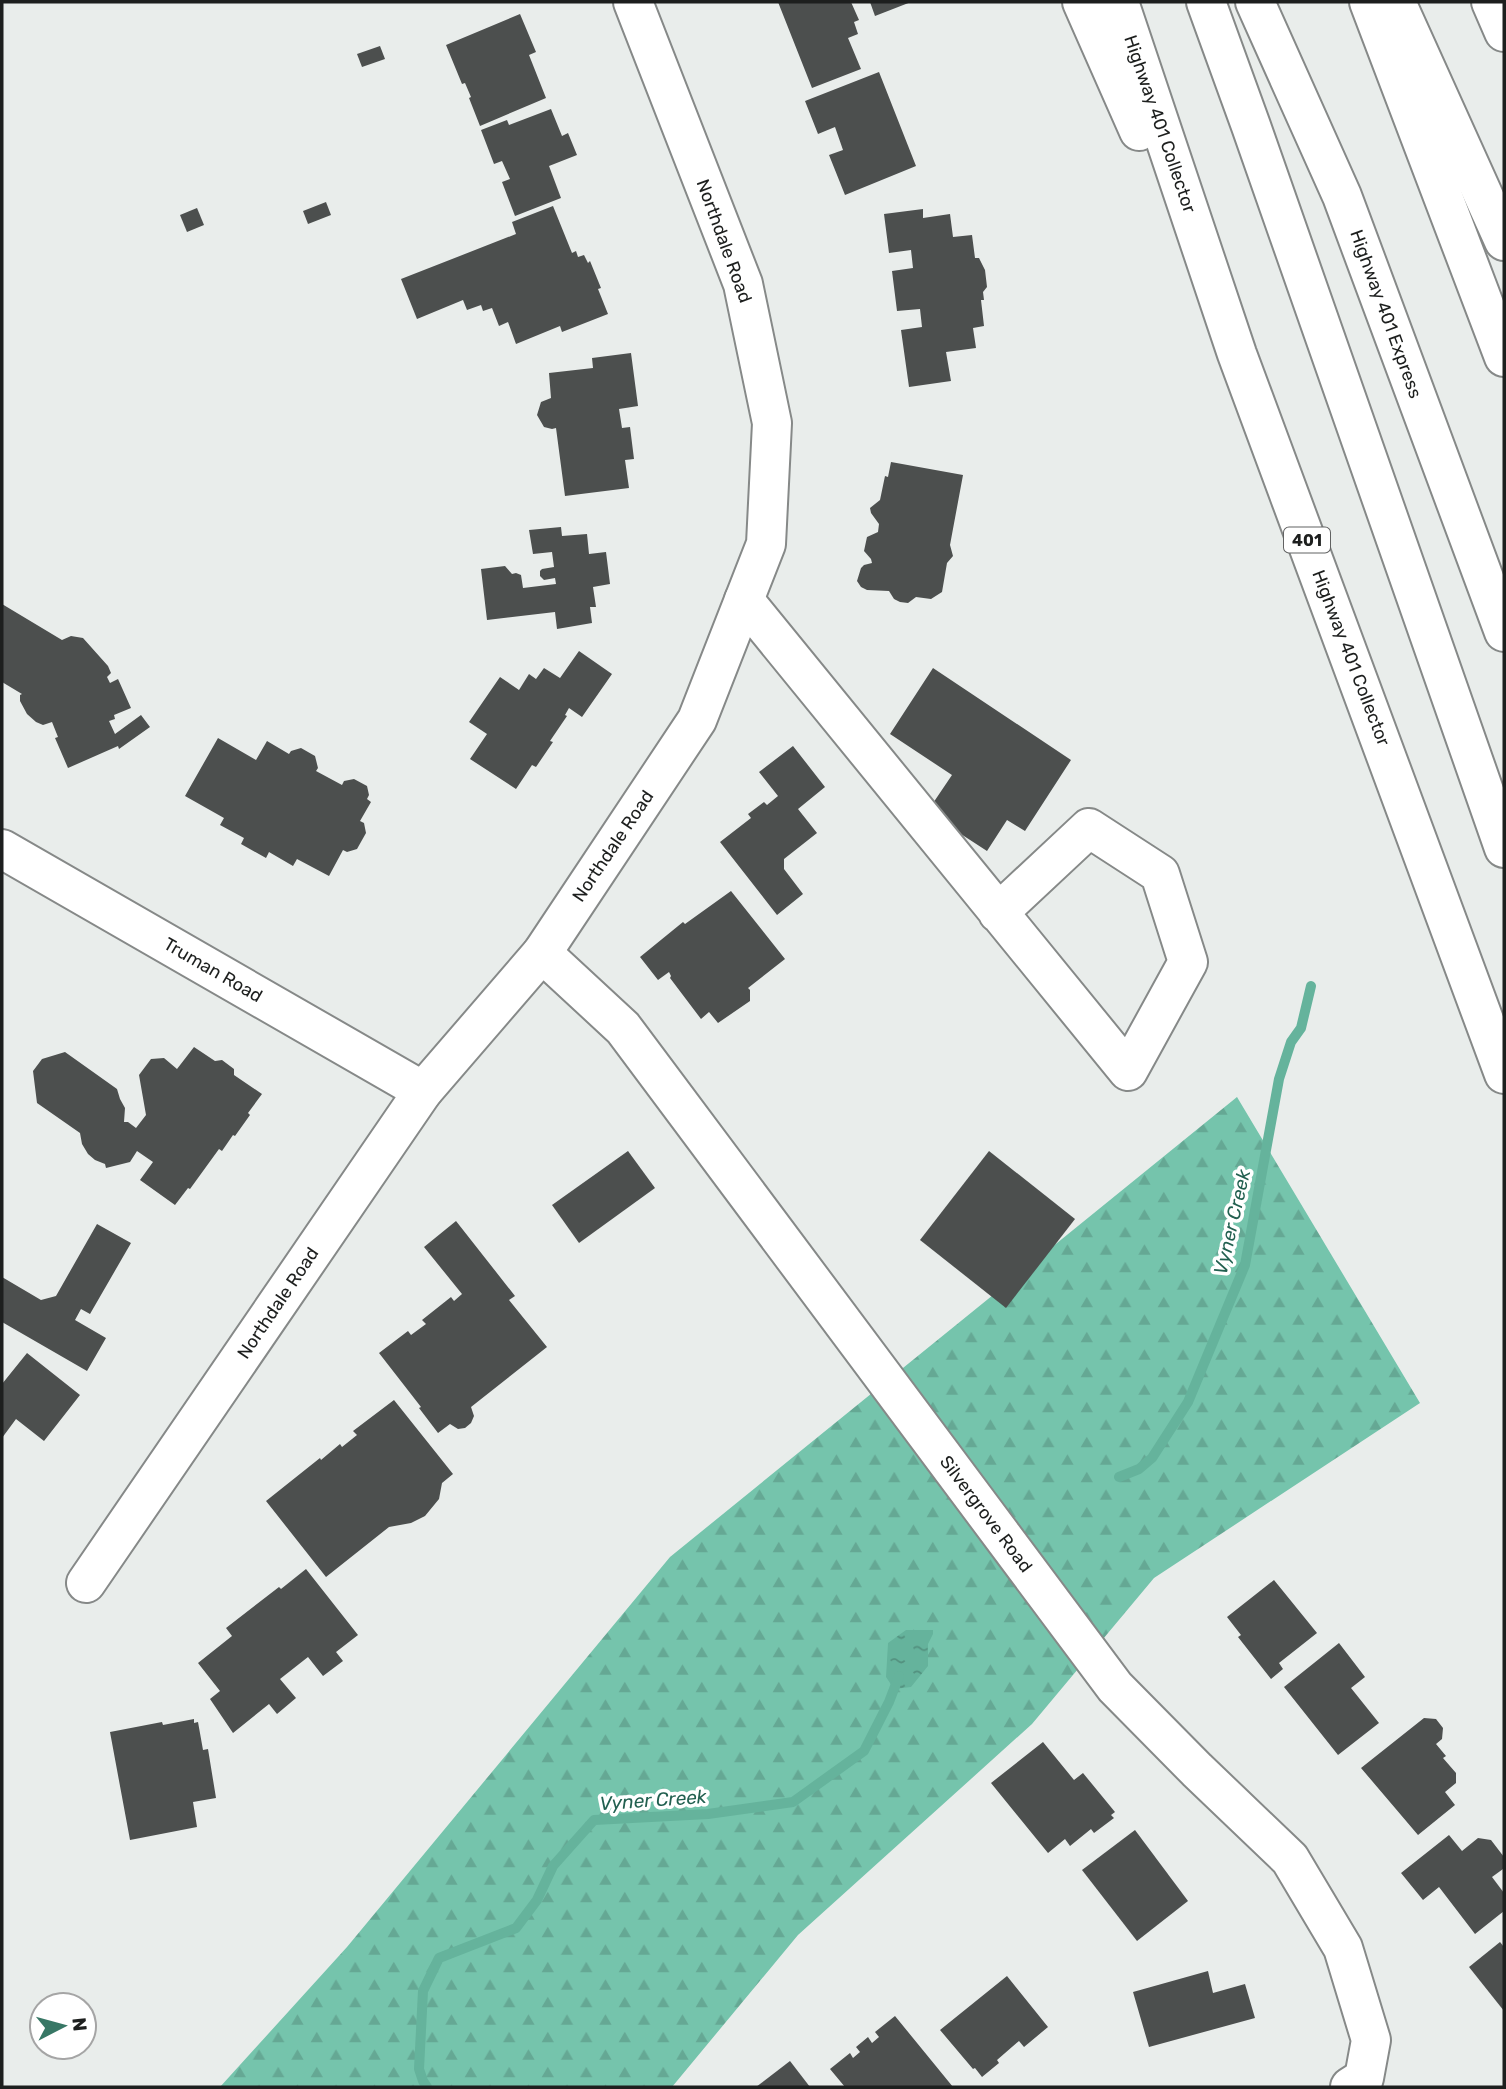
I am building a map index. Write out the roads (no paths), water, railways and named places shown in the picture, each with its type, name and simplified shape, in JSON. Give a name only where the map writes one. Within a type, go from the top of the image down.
[{"type":"main road","name":"Northdale Road","points":[[86,1583],[424,1091],[542,953],[697,720],[766,544],[772,423],[743,284],[633,2]]},
{"type":"main road","points":[[1082,2],[1237,354]]},
{"type":"main road","name":"Highway 401 Collector","points":[[1119,2],[1237,354],[1504,1074]]},
{"type":"main road","points":[[1206,2],[1504,848]]},
{"type":"main road","name":"Highway 401 Express","points":[[1255,2],[1342,196],[1504,632]]},
{"type":"main road","points":[[1369,2],[1504,357]]},
{"type":"main road","points":[[1396,2],[1504,241]]},
{"type":"main road","points":[[1493,2],[1504,25]]},
{"type":"main road","points":[[1493,2],[1504,32]]},
{"type":"main road","points":[[744,600],[998,913],[1128,1071],[1188,962],[1160,874],[1089,828],[998,913]]},
{"type":"main road","name":"Truman Road","points":[[2,849],[424,1091]]},
{"type":"main road","name":"Silvergrove Road","points":[[542,953],[623,1028],[1115,1687],[1290,1858],[1343,1948],[1371,2040],[1364,2078],[1350,2087]]},
{"type":"water","points":[[906,1630],[933,1630],[928,1644],[928,1666],[911,1687],[894,1689],[886,1677],[888,1643]]},
{"type":"waterway","name":"Vyner Creek","points":[[1119,1477],[1139,1469],[1152,1458],[1188,1402],[1245,1265],[1279,1079],[1291,1042],[1301,1028],[1311,986]]},
{"type":"waterway","name":"Vyner Creek","points":[[427,2087],[419,2069],[423,1991],[439,1958],[516,1928],[537,1900],[553,1866],[594,1820],[708,1814],[793,1802],[864,1751],[899,1676]]}]
